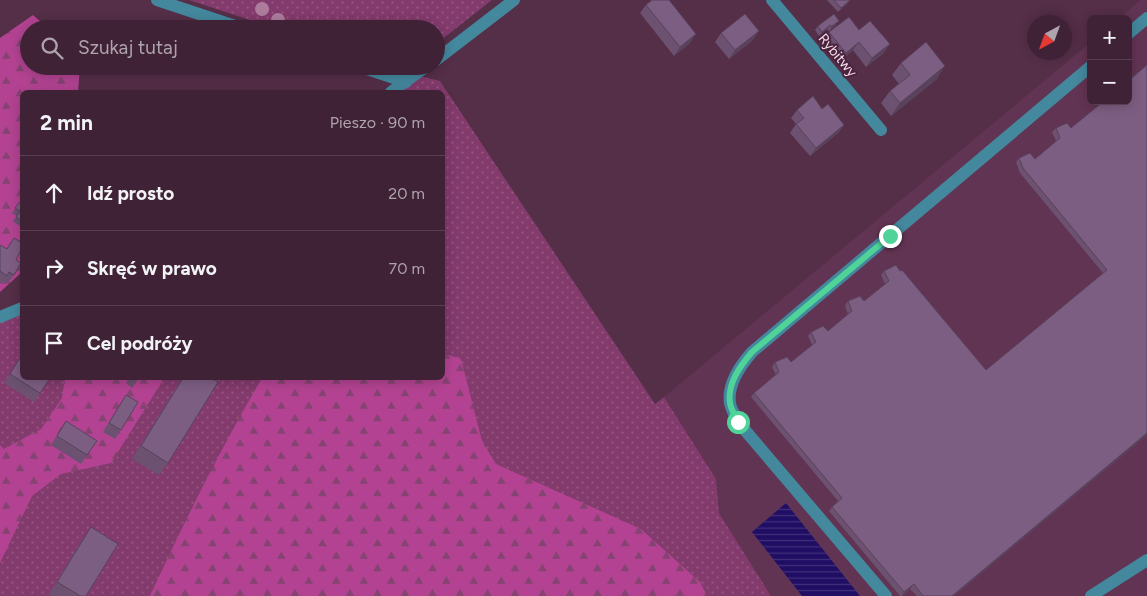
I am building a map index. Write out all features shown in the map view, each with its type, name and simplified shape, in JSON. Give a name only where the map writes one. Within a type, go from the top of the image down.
[{"type":"street","points":[[157,0],[217,20]]},
{"type":"street","points":[[445,53],[514,0]]},
{"type":"street","name":"Rybitwy","points":[[772,0],[881,130]]},
{"type":"street","points":[[1132,31],[1147,18]]},
{"type":"street","points":[[886,596],[738,422],[730,404],[732,381],[741,364],[752,352],[1087,69]]},
{"type":"street","points":[[385,75],[406,82]]},
{"type":"street","points":[[394,90],[415,75]]},
{"type":"street","points":[[0,317],[20,309]]},
{"type":"street","points":[[1091,596],[1147,560]]},
{"type":"shaded area","points":[[189,0],[492,0],[445,37],[445,20],[250,20]]},
{"type":"shaded area","points":[[1141,0],[1147,0],[1147,596],[771,596],[719,513],[716,479],[664,397],[1069,60],[1072,60],[1072,58],[1087,45],[1087,105],[1132,105],[1132,15],[1123,15]]},
{"type":"shaded area","points":[[415,75],[440,81],[655,404],[664,397],[716,479],[719,513],[771,596],[0,596],[0,317],[20,309],[20,380],[445,380],[445,90],[393,90]]},
{"type":"shaded area","points":[[786,503],[860,596],[802,596],[752,532]]},
{"type":"green space","points":[[33,15],[39,20],[26,20]]},
{"type":"green space","points":[[20,24],[20,75],[79,75],[78,90],[20,90],[20,274],[0,292],[0,38]]},
{"type":"green space","points":[[445,354],[461,359],[482,441],[496,464],[641,529],[700,582],[707,596],[150,596],[232,431],[261,380],[445,380]]},
{"type":"green space","points":[[65,380],[162,380],[111,463],[61,474],[32,496],[0,563],[0,445],[4,449],[41,429],[62,398]]},
{"type":"building","points":[[652,0],[669,0],[696,34],[680,47],[646,5]]},
{"type":"building","points":[[834,0],[850,0],[841,8]]},
{"type":"building","points":[[745,14],[759,31],[735,50],[721,33]]},
{"type":"building","points":[[834,14],[839,21],[832,26],[830,25],[822,32],[818,26]]},
{"type":"building","points":[[849,17],[859,30],[870,21],[890,44],[872,58],[859,42],[846,53],[829,32]]},
{"type":"building","points":[[926,42],[945,66],[900,103],[890,91],[910,75],[901,63]]},
{"type":"building","points":[[1147,65],[1147,433],[952,596],[923,596],[914,584],[904,592],[832,507],[842,498],[754,393],[779,372],[775,362],[787,357],[791,362],[816,342],[811,332],[823,326],[828,331],[852,311],[848,301],[860,296],[864,301],[889,281],[884,271],[896,265],[986,370],[1107,270],[1023,168],[1019,158],[1030,153],[1035,159],[1060,138],[1056,128],[1067,123],[1071,128],[1099,105],[1132,105],[1132,78]]},
{"type":"building","points":[[813,96],[822,109],[828,104],[844,125],[816,148],[796,124],[804,118],[797,110]]},
{"type":"building","points":[[20,202],[20,211],[15,208]]},
{"type":"building","points":[[20,211],[20,220],[16,217]]},
{"type":"building","points":[[14,238],[20,242],[20,252],[16,260],[20,265],[14,275],[9,272],[7,276],[0,271],[0,245],[7,249]]},
{"type":"building","points":[[20,358],[20,380],[49,380],[40,393],[10,374]]},
{"type":"building","points":[[182,380],[214,380],[218,382],[168,463],[141,446]]},
{"type":"building","points":[[126,395],[138,402],[121,430],[109,423]]},
{"type":"building","points":[[66,421],[97,441],[87,455],[57,436]]},
{"type":"building","points":[[91,527],[118,544],[86,596],[79,596],[57,582]]},
{"type":"route","points":[[738,422],[730,404],[732,381],[741,364],[752,352],[890,236]]}]
